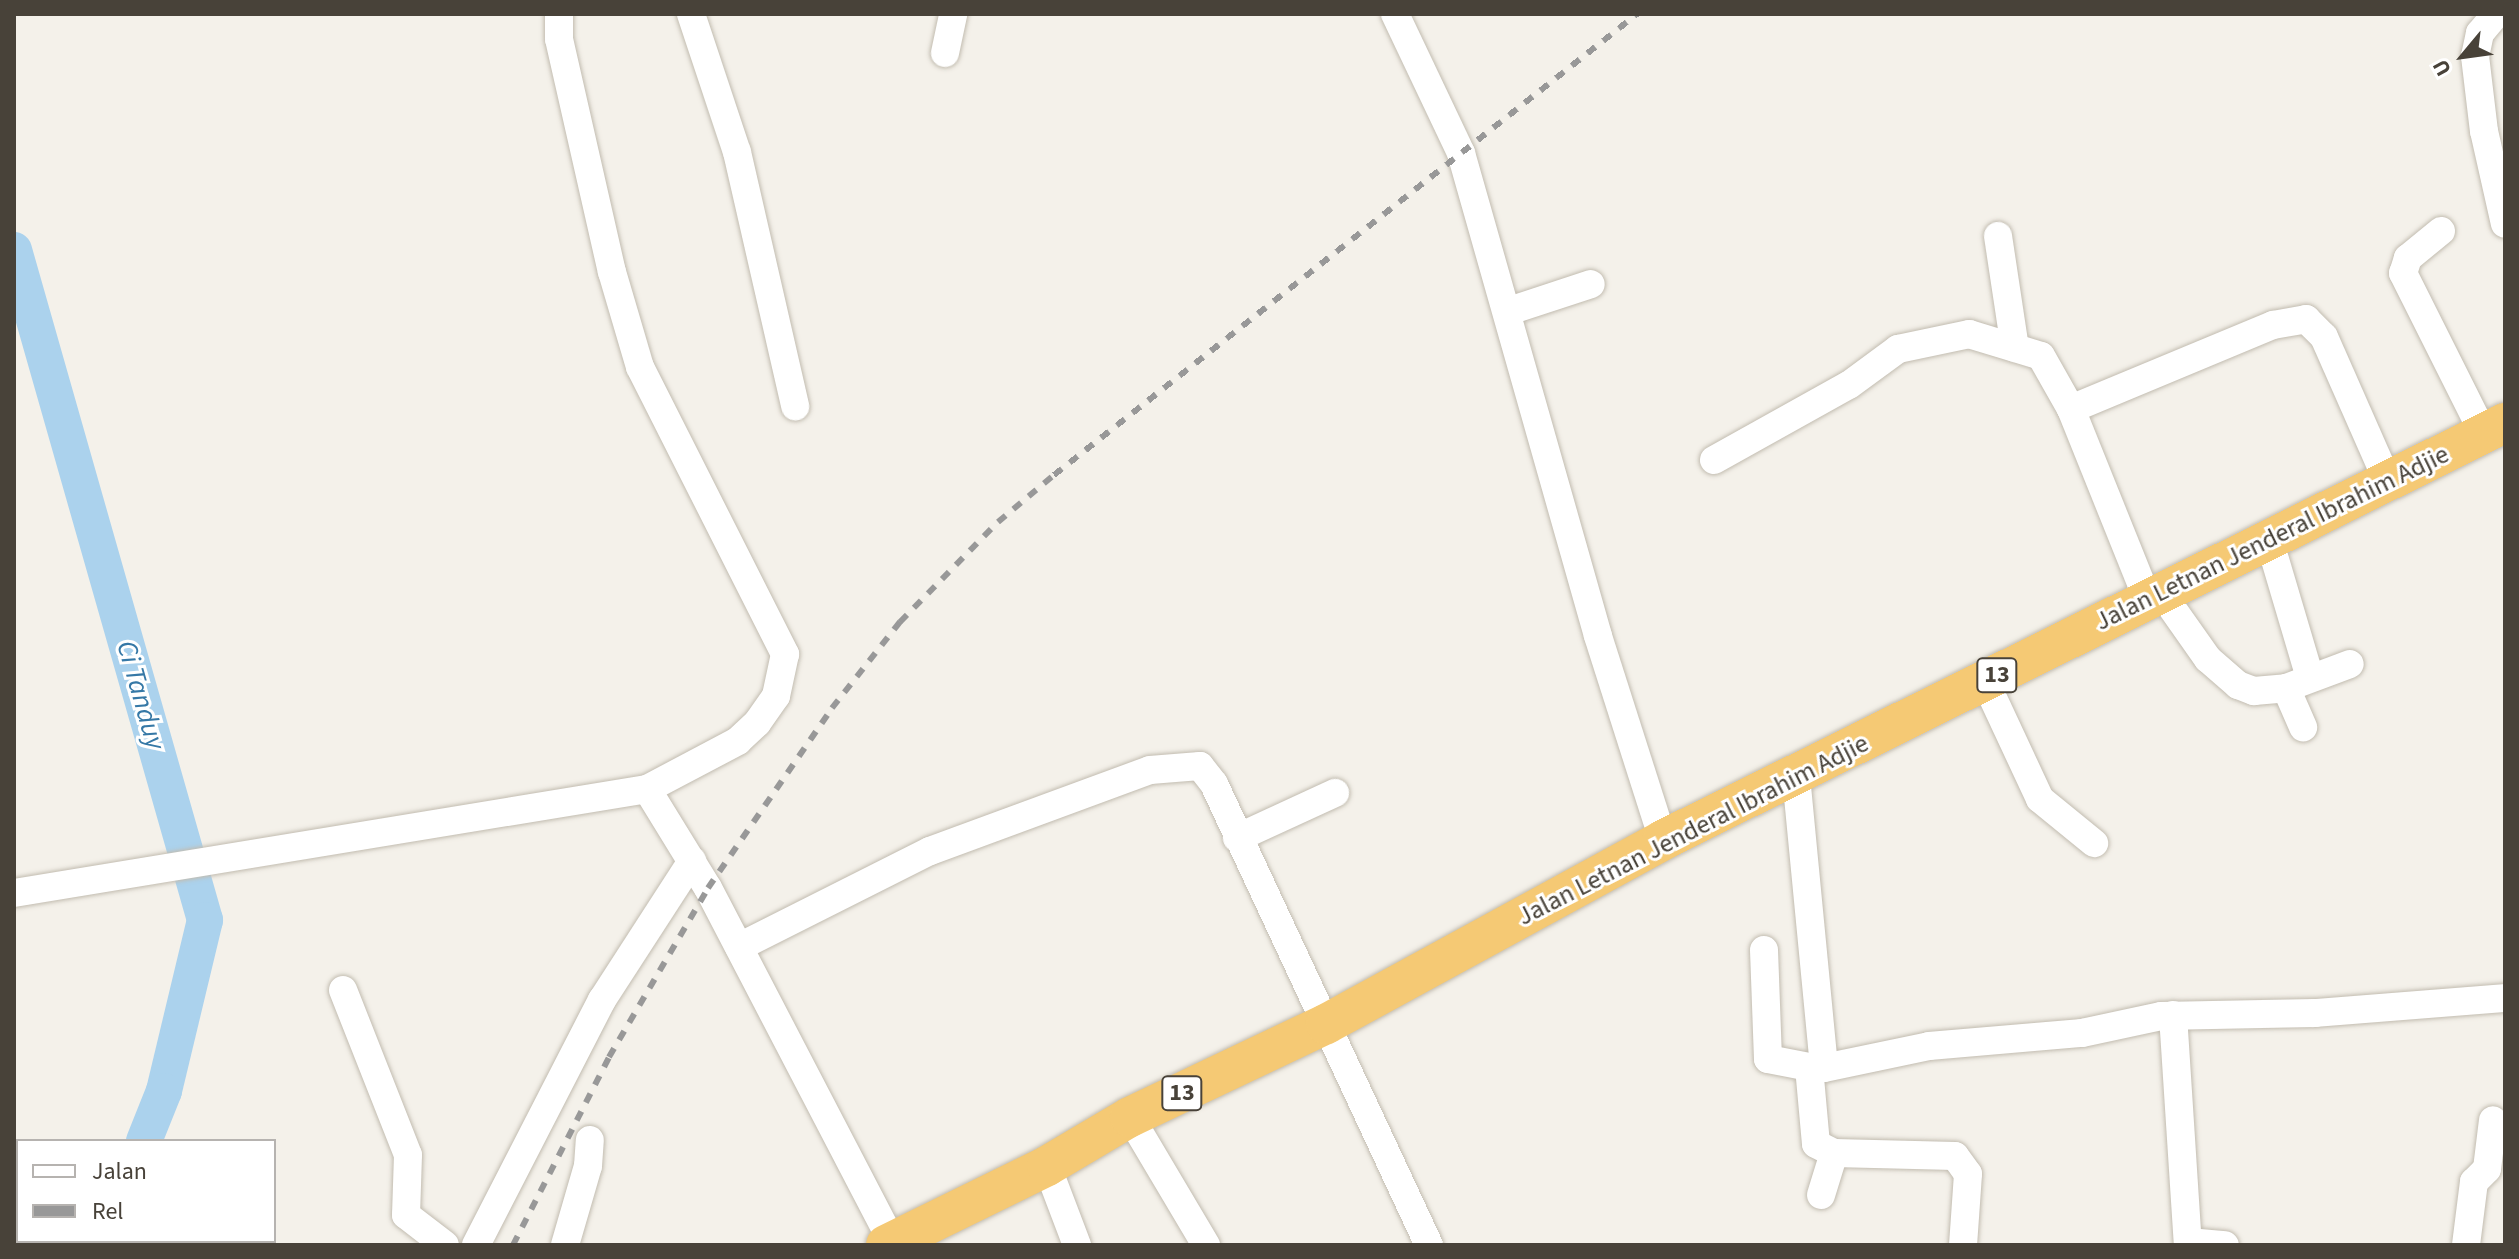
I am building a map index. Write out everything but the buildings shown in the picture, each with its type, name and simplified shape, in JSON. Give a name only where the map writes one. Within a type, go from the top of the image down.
[{"type":"highway","name":"Jalan Letnan Jenderal Ibrahim Adjie","points":[[889,1244],[1047,1166],[1130,1117],[1326,1024],[1663,840],[1796,776],[2268,536],[2494,428]]},
{"type":"street","points":[[14,893],[647,789],[738,741],[757,723],[776,696],[785,654],[640,367],[591,179],[559,39],[559,14]]},
{"type":"street","points":[[691,14],[737,152],[795,406]]},
{"type":"street","points":[[945,53],[953,14]]},
{"type":"street","points":[[1395,14],[1455,134],[1509,311],[1598,636],[1663,840]]},
{"type":"street","points":[[2496,14],[2480,33],[2475,56],[2484,131],[2505,224]]},
{"type":"street","points":[[2441,231],[2408,258],[2403,273],[2494,428]]},
{"type":"street","points":[[1998,236],[2015,348]]},
{"type":"street","points":[[1509,311],[1591,284]]},
{"type":"street","points":[[2071,409],[2273,325],[2306,319],[2324,337],[2387,480]]},
{"type":"street","points":[[1714,460],[1849,385],[1898,349],[1969,334],[2030,350],[2050,365],[2154,594],[2208,659],[2238,685],[2265,693],[2350,664]]},
{"type":"street","points":[[2268,536],[2298,683],[2303,727]]},
{"type":"street","points":[[1985,681],[2040,799],[2094,843]]},
{"type":"street","points":[[739,947],[930,851],[1150,770],[1200,766],[1429,1245]]},
{"type":"street","points":[[1796,776],[1816,1068],[1813,1137],[1821,1149],[1834,1153],[1955,1156],[1968,1174],[1963,1245]]},
{"type":"street","points":[[647,789],[692,861],[739,947],[889,1244]]},
{"type":"street","points":[[1237,838],[1335,793]]},
{"type":"street","points":[[476,1245],[602,1000],[692,861]]},
{"type":"street","points":[[1764,950],[1768,1059],[1816,1068],[1929,1046],[2082,1033],[2173,1015],[2315,1013],[2505,998]]},
{"type":"street","points":[[343,990],[408,1155],[406,1215],[445,1245]]},
{"type":"street","points":[[2173,1015],[2188,1243],[2225,1245]]},
{"type":"street","points":[[1130,1117],[1206,1245]]},
{"type":"street","points":[[2466,1245],[2474,1182],[2487,1169],[2493,1120]]},
{"type":"street","points":[[565,1245],[588,1166],[590,1140]]},
{"type":"street","points":[[1821,1195],[1834,1153]]},
{"type":"street","points":[[1047,1166],[1077,1245]]},
{"type":"waterway","name":"Ci Tanduy","points":[[14,250],[205,920],[164,1091],[145,1139]]},
{"type":"waterway","points":[[160,1139],[164,1091]]},
{"type":"railway","points":[[513,1245],[609,1057],[708,888],[832,708],[900,622],[998,522],[1054,475],[1637,14]]}]
